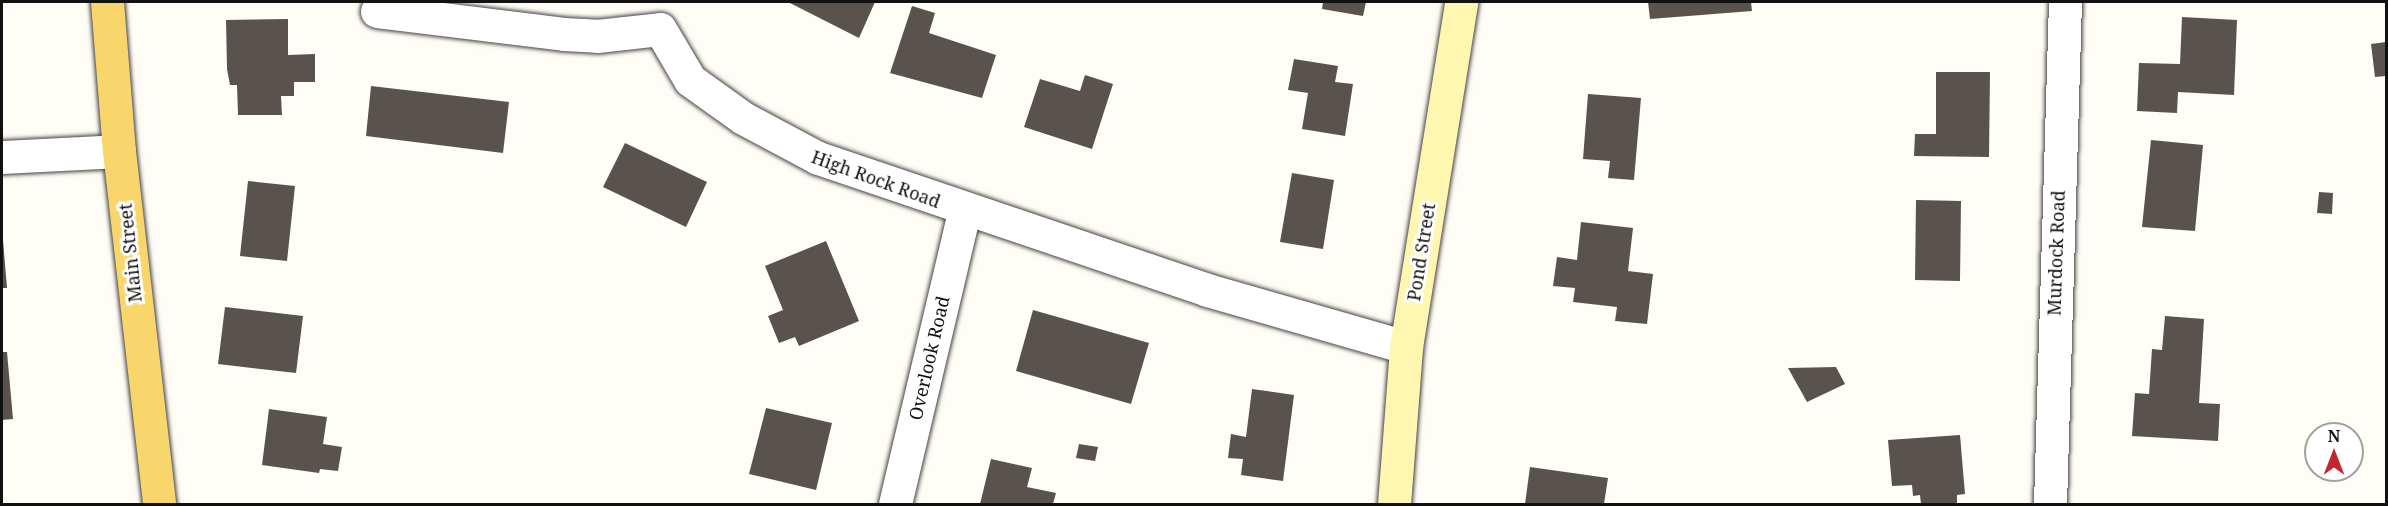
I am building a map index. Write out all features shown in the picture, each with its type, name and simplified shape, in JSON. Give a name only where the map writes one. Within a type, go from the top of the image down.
[{"type":"main road","name":"Main Street","points":[[107,2],[119,151],[159,504]]},
{"type":"street","name":"Pond Street","points":[[1394,504],[1406,347],[1461,2]]},
{"type":"street","name":"Murdock Road","points":[[2050,504],[2065,2]]},
{"type":"street","name":"High Rock Road","points":[[377,11],[564,34],[597,36],[660,29],[690,80],[751,123],[818,158],[964,211],[1207,290],[1406,347]]},
{"type":"street","points":[[2,157],[119,151]]},
{"type":"street","name":"Overlook Road","points":[[895,504],[964,211]]},
{"type":"building","points":[[788,2],[875,2],[859,38]]},
{"type":"building","points":[[1323,2],[1366,2],[1363,16],[1322,9]]},
{"type":"building","points":[[1648,2],[1751,2],[1752,11],[1650,19]]},
{"type":"building","points":[[912,6],[935,13],[929,33],[996,55],[982,98],[890,73]]},
{"type":"building","points":[[2182,17],[2237,20],[2234,95],[2178,92],[2177,113],[2137,111],[2139,63],[2180,64]]},
{"type":"building","points":[[288,19],[288,55],[315,54],[315,82],[294,82],[294,96],[281,96],[282,115],[238,115],[237,85],[230,85],[227,69],[226,20]]},
{"type":"building","points":[[2386,42],[2386,76],[2375,77],[2371,44]]},
{"type":"building","points":[[1294,59],[1338,66],[1335,82],[1353,84],[1345,136],[1302,129],[1308,93],[1288,90]]},
{"type":"building","points":[[1936,72],[1990,72],[1989,157],[1914,156],[1915,134],[1936,134]]},
{"type":"building","points":[[1085,75],[1113,84],[1092,149],[1024,127],[1040,79],[1080,91]]},
{"type":"building","points":[[371,86],[509,102],[503,153],[366,136]]},
{"type":"building","points":[[1588,94],[1641,98],[1634,180],[1608,178],[1610,161],[1583,159]]},
{"type":"building","points":[[2151,140],[2203,145],[2195,231],[2142,227]]},
{"type":"building","points":[[625,143],[707,182],[686,227],[603,187]]},
{"type":"building","points":[[1292,173],[1334,180],[1323,249],[1280,242]]},
{"type":"building","points":[[248,181],[295,186],[287,261],[240,256]]},
{"type":"building","points":[[2319,192],[2333,193],[2332,214],[2317,213]]},
{"type":"building","points":[[1916,200],[1961,201],[1960,281],[1915,280]]},
{"type":"building","points":[[1581,222],[1633,228],[1628,271],[1653,274],[1647,324],[1615,321],[1617,307],[1573,302],[1575,288],[1553,286],[1557,257],[1577,260]]},
{"type":"building","points":[[2,228],[7,288],[2,288]]},
{"type":"building","points":[[826,241],[859,321],[799,346],[795,337],[779,343],[768,316],[783,310],[765,266]]},
{"type":"building","points":[[225,307],[303,316],[296,373],[218,364]]},
{"type":"building","points":[[1033,310],[1149,343],[1131,404],[1016,371]]},
{"type":"building","points":[[2165,316],[2204,319],[2199,403],[2220,404],[2218,441],[2132,436],[2135,393],[2149,394],[2152,349],[2162,350]]},
{"type":"building","points":[[2,352],[7,352],[13,419],[2,420]]},
{"type":"building","points":[[1836,367],[1845,384],[1807,402],[1788,368]]},
{"type":"building","points":[[1252,389],[1294,395],[1283,481],[1241,475],[1243,459],[1228,458],[1231,434],[1246,437]]},
{"type":"building","points":[[766,408],[832,423],[816,490],[749,474]]},
{"type":"building","points":[[269,409],[327,417],[323,444],[342,447],[338,471],[320,469],[319,473],[262,465]]},
{"type":"building","points":[[1960,435],[1965,494],[1957,495],[1957,504],[1921,504],[1920,495],[1913,496],[1912,485],[1892,486],[1888,440]]},
{"type":"building","points":[[1079,444],[1098,447],[1095,461],[1076,458]]},
{"type":"building","points":[[991,459],[1032,468],[1027,487],[1056,493],[1053,504],[980,504]]},
{"type":"building","points":[[1530,467],[1608,478],[1604,504],[1525,504]]}]
